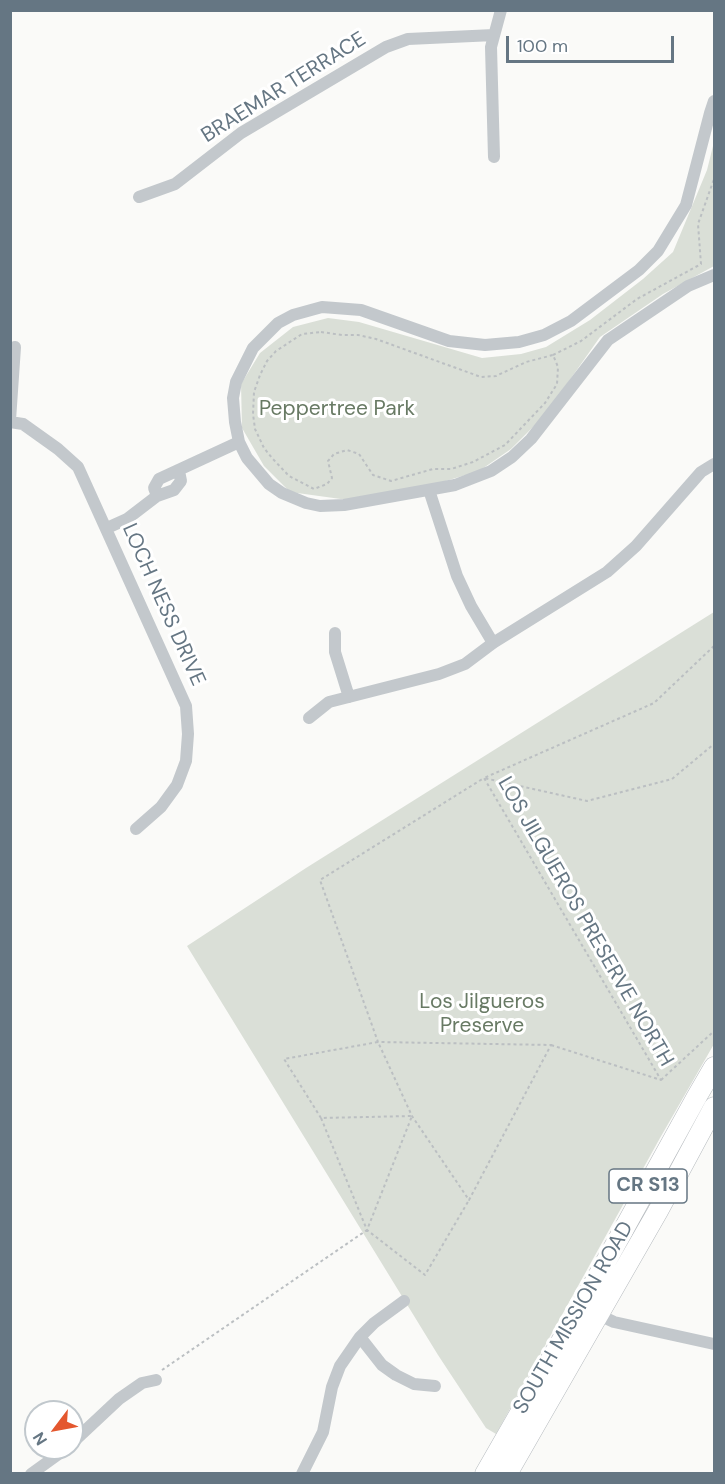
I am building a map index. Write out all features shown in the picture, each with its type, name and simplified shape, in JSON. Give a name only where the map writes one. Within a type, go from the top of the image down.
[{"type":"main road","name":"SOUTH MISSION ROAD","points":[[485,1473],[582,1305],[714,1067]]},
{"type":"main road","name":"SOUTH MISSION ROAD","points":[[507,1473],[599,1315],[714,1107]]},
{"type":"street","points":[[494,157],[491,47],[501,10]]},
{"type":"street","name":"BRAEMAR TERRACE","points":[[139,197],[175,184],[241,133],[386,47],[408,39],[494,35]]},
{"type":"street","points":[[714,101],[686,205],[658,251],[639,270],[571,321],[544,335],[519,342],[486,345],[449,340],[361,310],[322,307],[293,315],[278,323],[253,348],[236,382],[234,406],[239,442],[247,458],[269,484],[282,493],[320,506],[344,505],[455,485],[491,471],[512,457],[531,439],[608,340],[688,286],[714,274]]},
{"type":"street","points":[[10,421],[15,347]]},
{"type":"street","name":"LOCH NESS DRIVE","points":[[10,421],[23,424],[58,449],[78,467],[186,706],[188,735],[186,761],[177,785],[161,807],[136,829]]},
{"type":"street","points":[[107,528],[127,519],[157,496],[154,488],[159,479],[239,442]]},
{"type":"street","points":[[309,718],[329,702],[439,674],[465,664],[607,572],[636,546],[701,472],[714,464]]},
{"type":"street","points":[[429,490],[457,576],[493,644]]},
{"type":"street","points":[[335,633],[334,652],[349,697]]},
{"type":"street","points":[[305,1472],[323,1432],[332,1387],[340,1366],[360,1337],[374,1323],[404,1301]]},
{"type":"street","points":[[599,1315],[614,1322],[714,1344]]},
{"type":"street","points":[[360,1337],[382,1365],[396,1376],[414,1384],[435,1386]]},
{"type":"street","points":[[84,1432],[119,1399],[142,1383],[159,1375]]},
{"type":"street","points":[[31,1473],[50,1460]]},
{"type":"path","points":[[553,355],[558,367],[557,384],[545,403],[525,426],[505,445],[473,462],[452,469],[433,469],[391,481],[373,476],[359,454],[346,450],[334,454],[328,461],[332,478],[327,484],[314,489],[289,476],[264,448],[255,429],[254,392],[260,375],[276,351],[302,334],[321,332],[376,339],[482,377],[496,376],[526,362],[553,355],[580,342],[637,298],[701,264],[698,224],[714,179]]},
{"type":"path","points":[[484,778],[654,703],[714,646]]},
{"type":"path","points":[[484,778],[587,801],[672,779],[714,744]]},
{"type":"path","name":"LOS JILGUEROS PRESERVE NORTH","points":[[469,1200],[412,1116],[378,1042],[320,880],[484,778],[661,1080]]},
{"type":"path","points":[[661,1080],[714,1031]]},
{"type":"path","name":"LOS JILGUEROS PRESERVE NORTH","points":[[321,1118],[284,1059],[378,1042],[551,1045],[661,1080]]},
{"type":"path","points":[[159,1375],[367,1230],[412,1116],[321,1118],[367,1230],[425,1275],[469,1200],[551,1045]]},
{"type":"green space","name":"Peppertree Park","points":[[714,142],[714,266],[663,294],[600,337],[545,415],[511,449],[479,471],[439,483],[348,500],[290,492],[264,466],[242,428],[241,384],[260,353],[293,327],[328,318],[359,322],[482,358],[521,354],[546,347],[590,320],[643,279],[673,252],[707,170]]},
{"type":"green space","name":"Los Jilgueros Preserve","points":[[714,612],[714,1044],[496,1434],[486,1428],[438,1355],[187,946],[306,868]]}]
